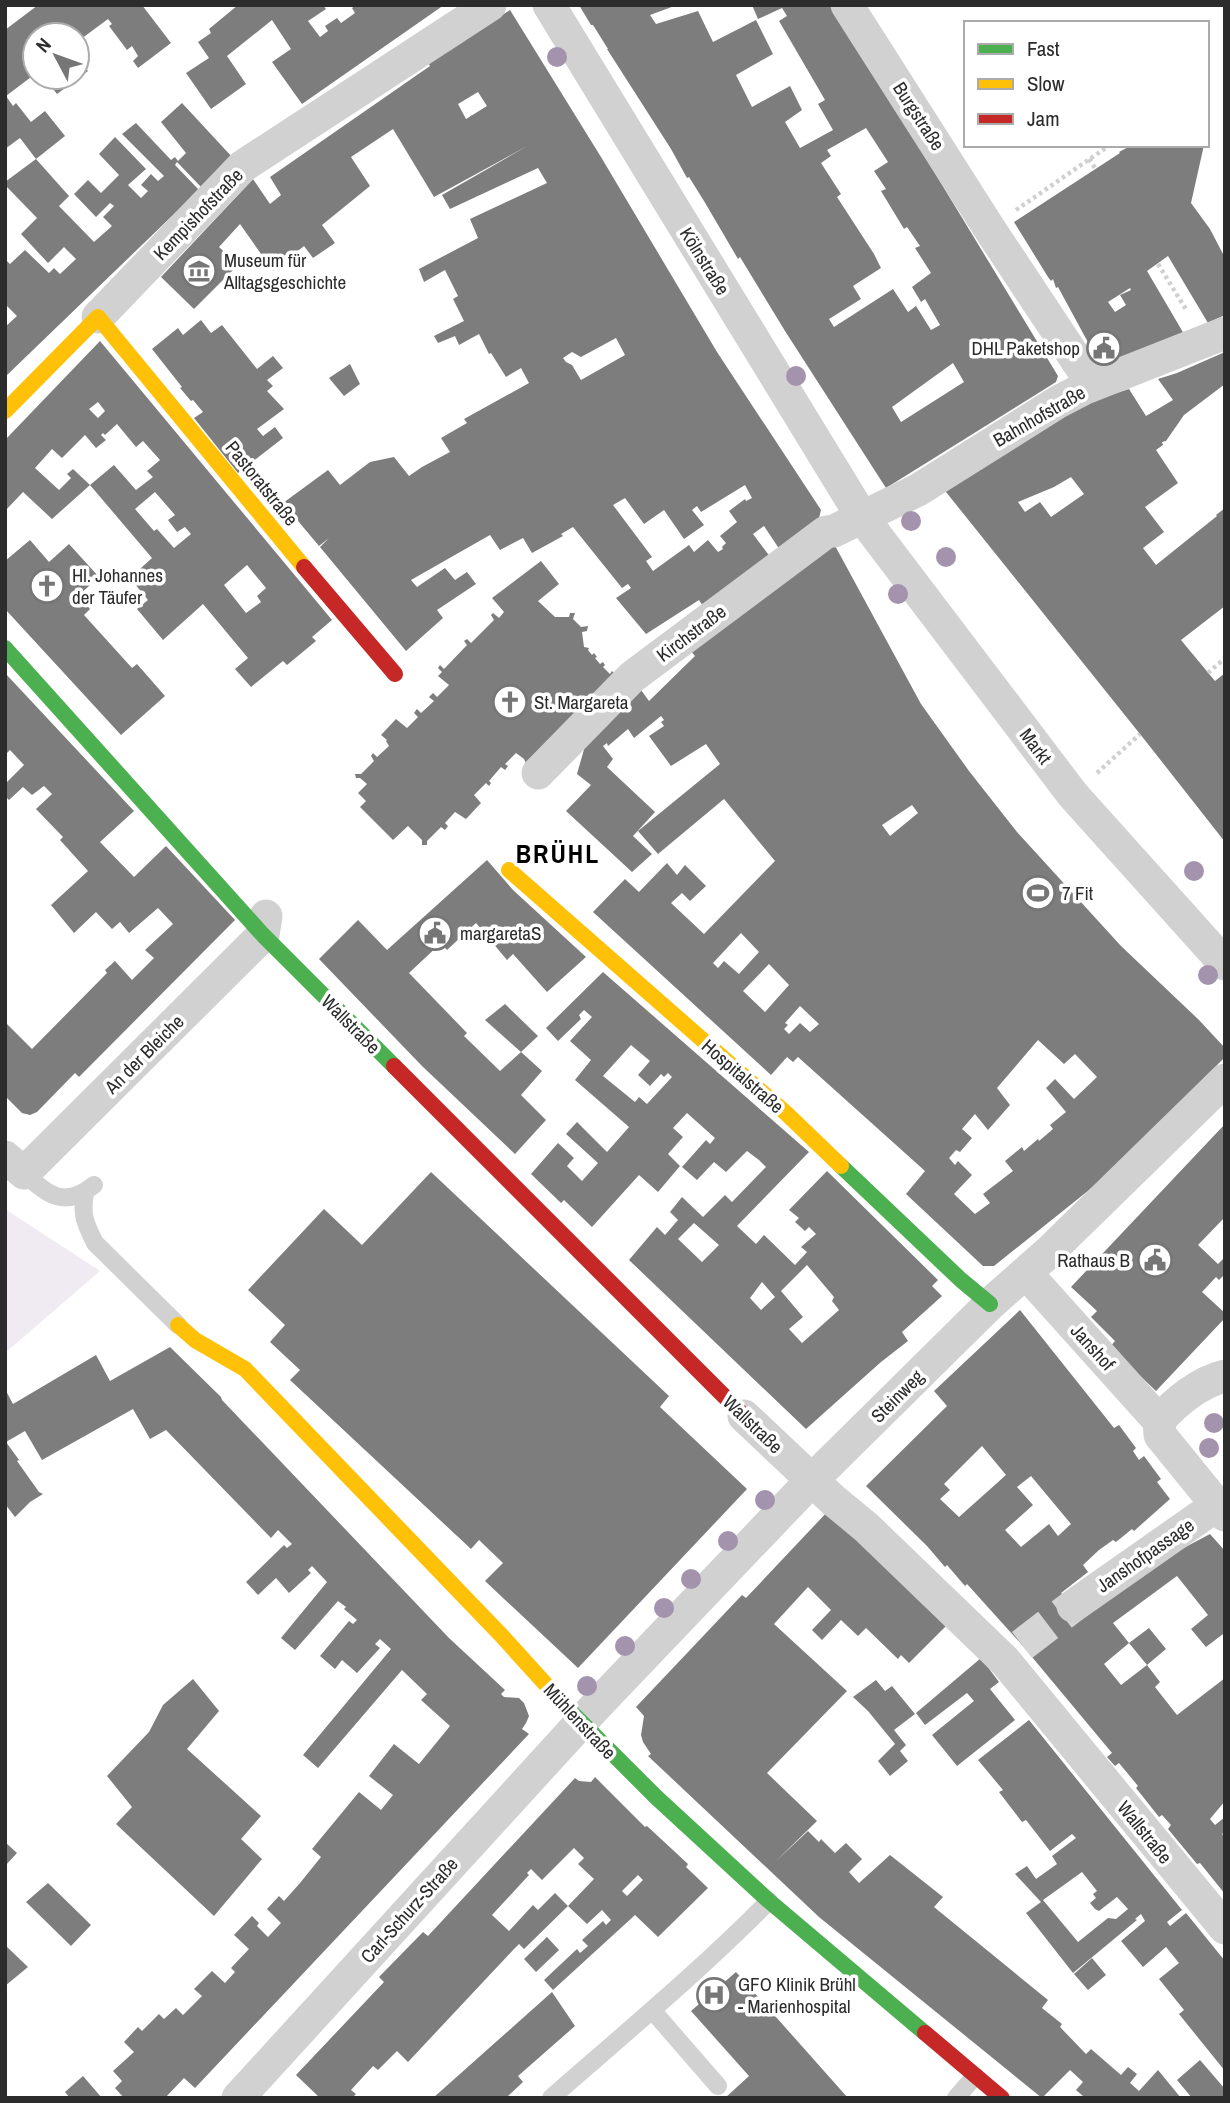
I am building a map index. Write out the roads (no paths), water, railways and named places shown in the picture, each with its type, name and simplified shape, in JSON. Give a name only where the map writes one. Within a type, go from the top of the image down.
[{"type":"street","name":"Kempishofstraße","points":[[5,411],[243,166],[490,5]]},
{"type":"street","name":"Kölnstraße","points":[[549,5],[862,517]]},
{"type":"street","name":"Burgstraße","points":[[847,5],[1093,385]]},
{"type":"street","name":"Pastoratstraße","points":[[98,317],[348,620],[396,674]]},
{"type":"street","name":"Bahnhofstraße","points":[[862,517],[918,490],[1058,402],[1093,385],[1215,337]]},
{"type":"street","name":"Kirchstraße","points":[[538,773],[632,677],[826,532],[834,531],[862,517]]},
{"type":"street","name":"Markt","points":[[862,517],[1073,795],[1225,964]]},
{"type":"street","name":"Wallstraße","points":[[5,648],[265,926],[744,1416],[812,1480],[1013,1653],[1225,1928]]},
{"type":"street","name":"Hospitalstraße","points":[[500,861],[788,1114],[961,1280],[990,1304]]},
{"type":"street","name":"An der Bleiche","points":[[15,1165],[265,926]]},
{"type":"street","name":"Steinweg","points":[[580,1723],[812,1480],[990,1304],[1026,1273],[1225,1080]]},
{"type":"street","name":"Janshof","points":[[1026,1273],[1159,1421],[1160,1435],[1221,1510]]},
{"type":"street","name":"Mühlenstraße","points":[[178,1325],[195,1340],[244,1369],[502,1635],[580,1723],[656,1797],[769,1901],[1002,2098]]},
{"type":"street","points":[[1159,1421],[1170,1408],[1190,1394],[1215,1378],[1225,1376]]},
{"type":"street","name":"Janshofpassage","points":[[1073,1606],[1221,1510]]},
{"type":"street","name":"Carl-Schurz-Straße","points":[[238,2098],[580,1723]]},
{"type":"lane","points":[[15,1165],[53,1196],[65,1199],[90,1189],[82,1210],[86,1226],[95,1243],[178,1325]]},
{"type":"lane","points":[[551,2098],[729,1942],[769,1901]]},
{"type":"lane","points":[[652,2010],[718,2086]]},
{"type":"lane","points":[[956,2098],[975,2077]]},
{"type":"tunnel","points":[[1022,1645],[1073,1606]]},
{"type":"place","name":"Museum für Alltagsgeschichte","points":[[199,271]]},
{"type":"place","name":"DHL Paketshop","points":[[1104,348]]},
{"type":"place","name":"Hl. Johannes der Täufer","points":[[47,586]]},
{"type":"place","name":"St. Margareta","points":[[510,702]]},
{"type":"place","name":"7 Fit","points":[[1038,893]]},
{"type":"place","name":"margaretaS","points":[[435,933]]},
{"type":"place","name":"Rathaus B","points":[[1155,1260]]},
{"type":"place","name":"GFO Klinik Brühl - Marienhospital","points":[[714,1995]]},
{"type":"district","name":"BRÜHL","points":[[558,853]]}]
